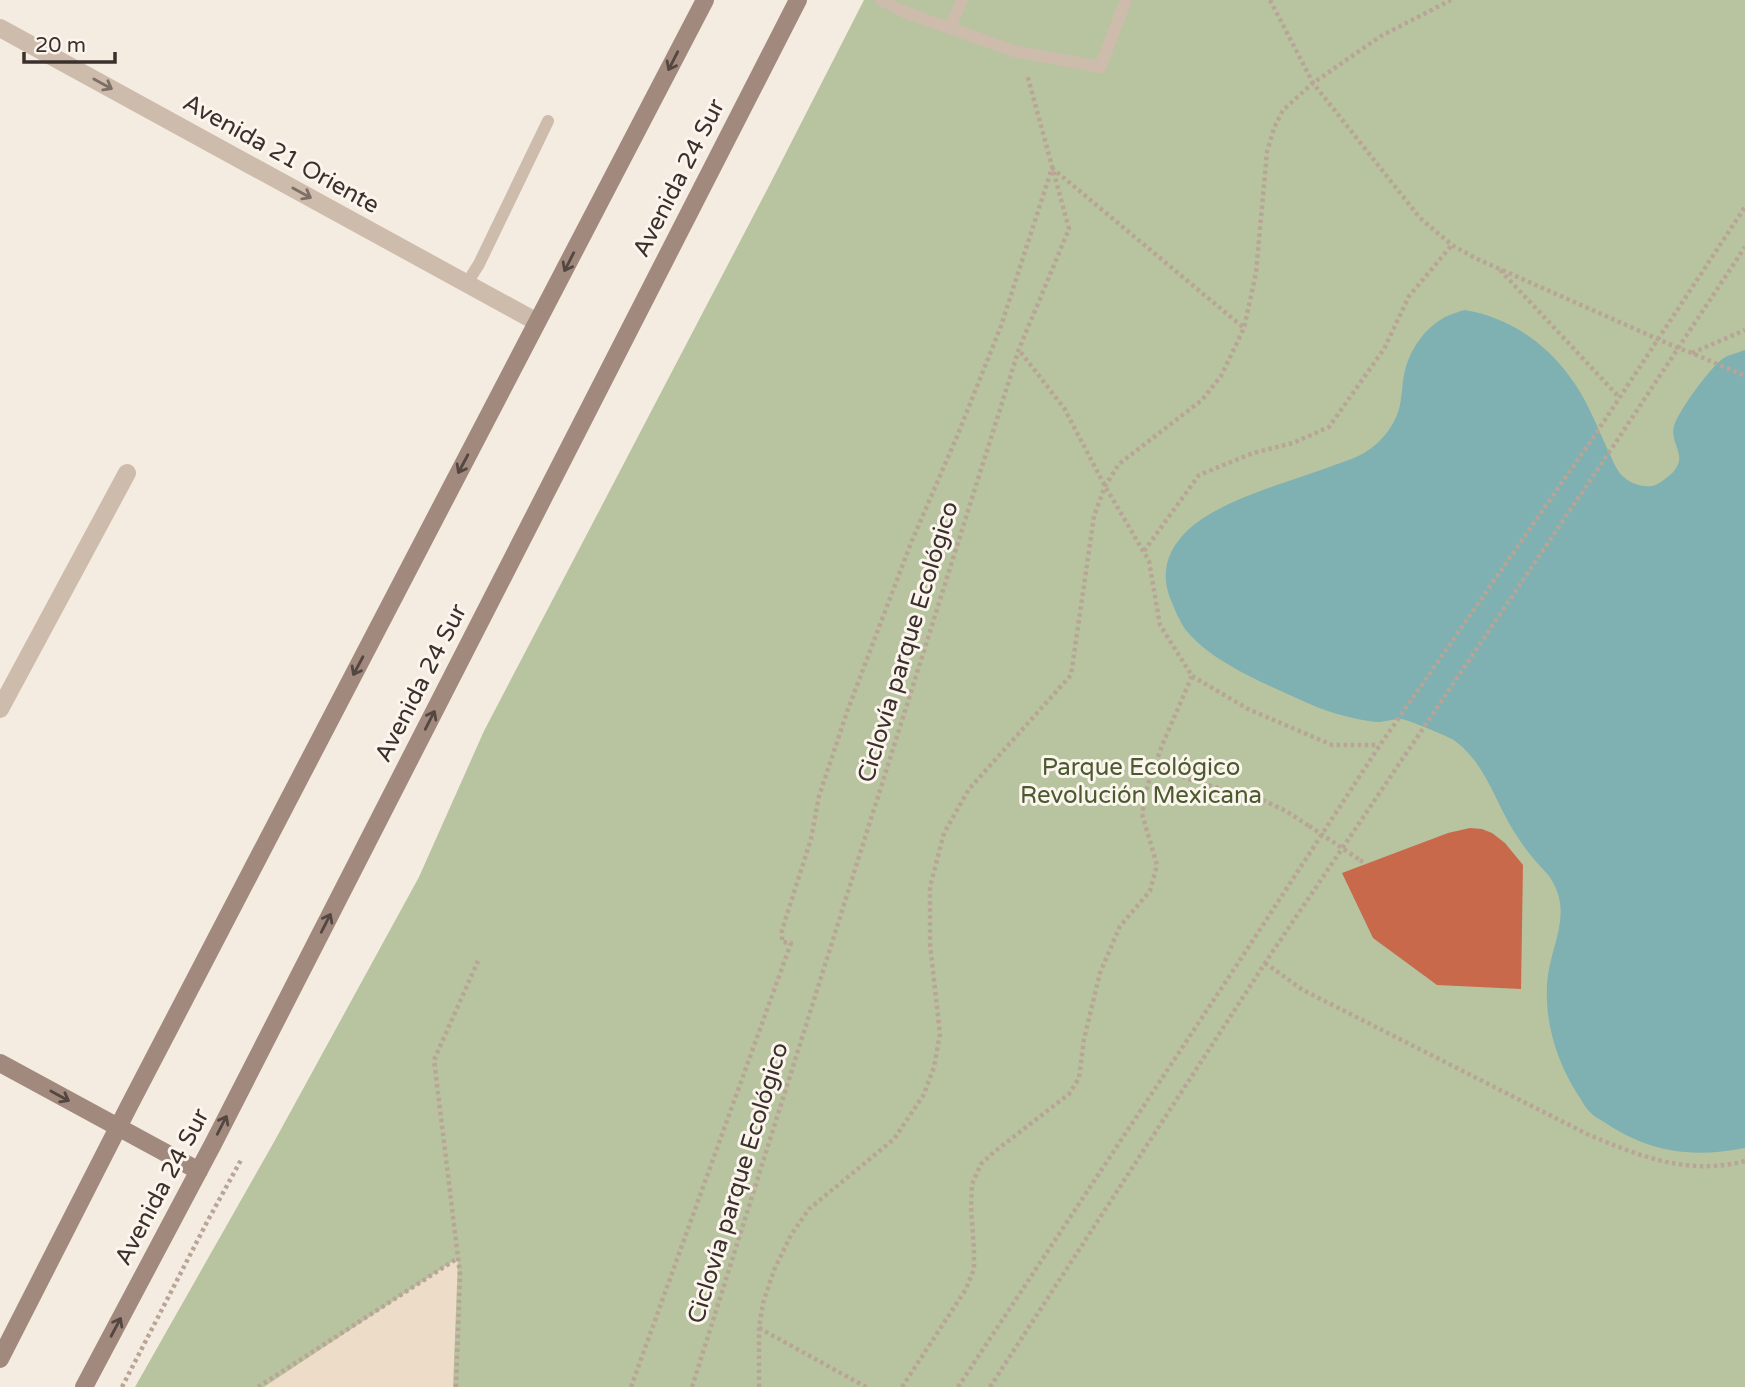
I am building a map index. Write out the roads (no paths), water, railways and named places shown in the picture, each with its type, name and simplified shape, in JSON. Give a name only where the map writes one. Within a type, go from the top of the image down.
[{"type":"main road","points":[[0,1359],[705,0]]},
{"type":"main road","name":"Avenida 24 Sur","points":[[85,1387],[199,1171],[798,0]]},
{"type":"main road","points":[[0,1063],[199,1171]]},
{"type":"street","name":"Avenida 21 Oriente","points":[[0,28],[537,322]]},
{"type":"street","points":[[0,709],[127,472]]},
{"type":"lane","points":[[881,0],[904,12],[1014,51],[1100,67],[1126,0]]},
{"type":"lane","points":[[950,28],[962,0]]},
{"type":"lane","points":[[467,284],[480,264],[548,121]]},
{"type":"water","points":[[1464,310],[1495,318],[1509,325],[1537,342],[1549,353],[1581,394],[1619,472],[1629,481],[1643,486],[1657,484],[1676,468],[1679,456],[1673,433],[1674,426],[1702,381],[1721,360],[1745,350],[1745,1148],[1708,1153],[1673,1151],[1657,1147],[1624,1134],[1596,1117],[1587,1108],[1558,1056],[1548,1014],[1547,985],[1560,919],[1558,893],[1549,876],[1513,830],[1480,769],[1463,748],[1452,739],[1405,720],[1370,721],[1326,710],[1244,673],[1217,658],[1194,639],[1185,629],[1170,598],[1166,579],[1168,561],[1175,545],[1188,530],[1237,500],[1352,459],[1371,448],[1384,437],[1397,415],[1407,363],[1419,340],[1447,316]]},
{"type":"park label","name":"Parque Ecológico Revolución Mexicana","points":[[1141,781]]}]
